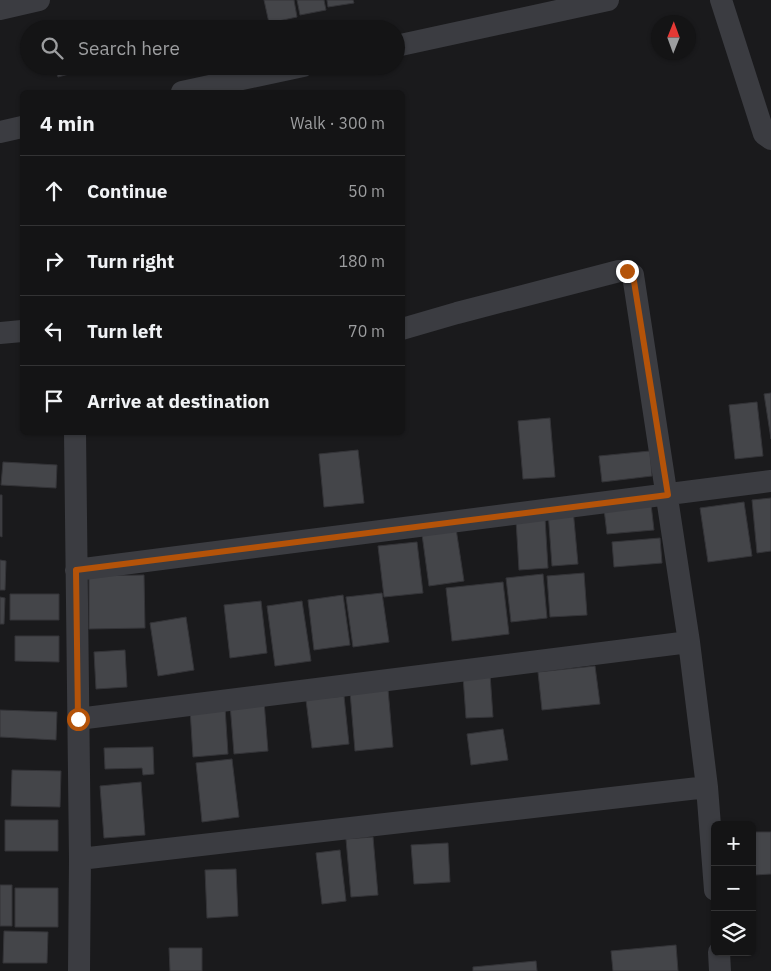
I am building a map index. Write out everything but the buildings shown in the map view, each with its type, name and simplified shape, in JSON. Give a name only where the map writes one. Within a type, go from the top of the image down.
[{"type":"street","points":[[0,9],[39,0]]},
{"type":"street","points":[[405,44],[608,0]]},
{"type":"street","points":[[721,0],[764,134],[771,138]]},
{"type":"street","points":[[191,90],[261,75]]},
{"type":"street","points":[[0,132],[20,127]]},
{"type":"street","points":[[405,328],[619,271],[627,271],[633,275],[668,495],[708,787],[713,866]]},
{"type":"street","points":[[0,333],[20,332]]},
{"type":"street","points":[[75,435],[80,859],[79,971]]},
{"type":"street","points":[[76,570],[771,481]]},
{"type":"street","points":[[78,719],[688,642]]},
{"type":"street","points":[[80,859],[708,787]]},
{"type":"street","points":[[719,956],[720,971]]},
{"type":"route","points":[[78,719],[76,570],[668,495],[633,275],[627,271]]}]
